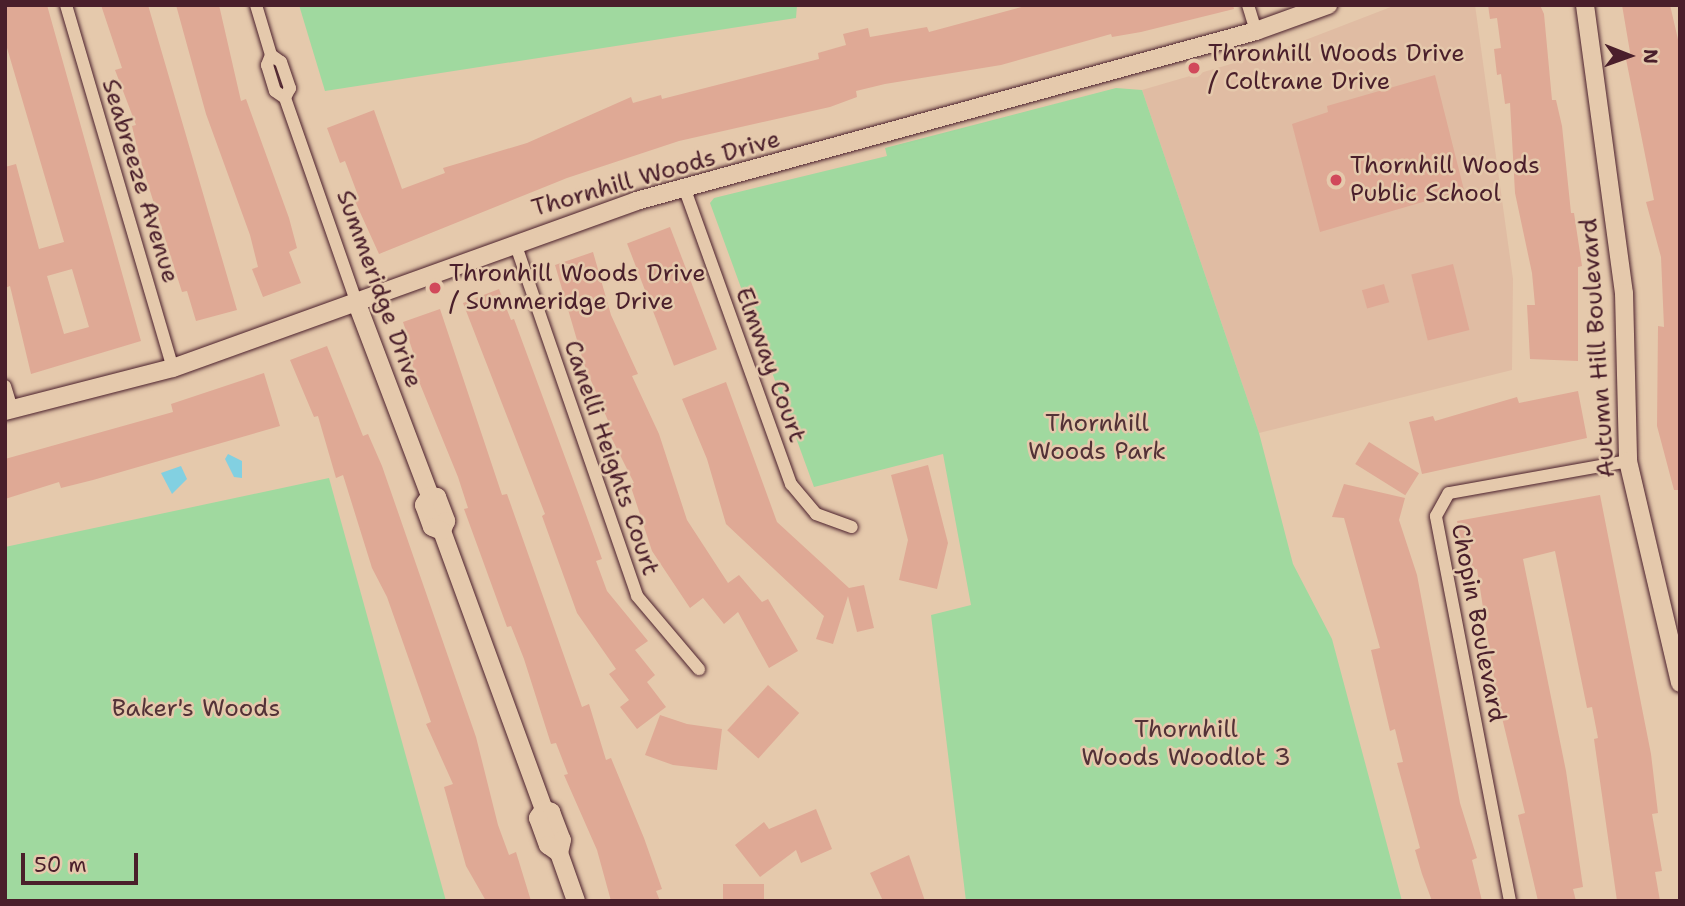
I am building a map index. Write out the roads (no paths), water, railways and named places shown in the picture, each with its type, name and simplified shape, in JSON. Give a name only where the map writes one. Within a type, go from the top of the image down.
[{"type":"street","name":"Seabreeze Avenue","points":[[66,5],[173,368]]},
{"type":"street","name":"Summeridge Drive","points":[[256,5],[271,55],[267,65],[275,91],[285,99],[356,301],[430,496],[438,497],[446,521],[442,531],[544,809],[551,812],[562,840],[559,853],[576,901]]},
{"type":"street","points":[[1248,5],[1256,32]]},
{"type":"street","name":"Thornhill Woods Drive","points":[[9,410],[173,368],[515,243],[684,187],[1256,32],[1328,5]]},
{"type":"street","name":"Autumn Hill Boulevard","points":[[1585,5],[1624,293],[1629,461],[1680,683]]},
{"type":"street","name":"Elmway Court","points":[[684,187],[791,484],[816,514],[852,527]]},
{"type":"street","name":"Canelli Heights Court","points":[[515,243],[637,596],[699,669]]},
{"type":"street","points":[[5,386],[9,410]]},
{"type":"street","name":"Chopin Boulevard","points":[[1510,901],[1436,516],[1449,493],[1629,461]]},
{"type":"water","points":[[228,454],[242,461],[242,478],[234,477],[225,459]]},
{"type":"water","points":[[181,466],[187,479],[172,494],[161,473]]},
{"type":"place","name":"Thronhill Woods Drive / Coltrane Drive","points":[[1194,68]]},
{"type":"place","name":"Thornhill Woods Public School","points":[[1336,180]]},
{"type":"place","name":"Thronhill Woods Drive / Summeridge Drive","points":[[435,288]]},
{"type":"park label","name":"Thornhill Woods Park","points":[[1097,438]]},
{"type":"park label","name":"Baker's Woods","points":[[196,709]]},
{"type":"park label","name":"Thornhill Woods Woodlot 3","points":[[1186,744]]}]
